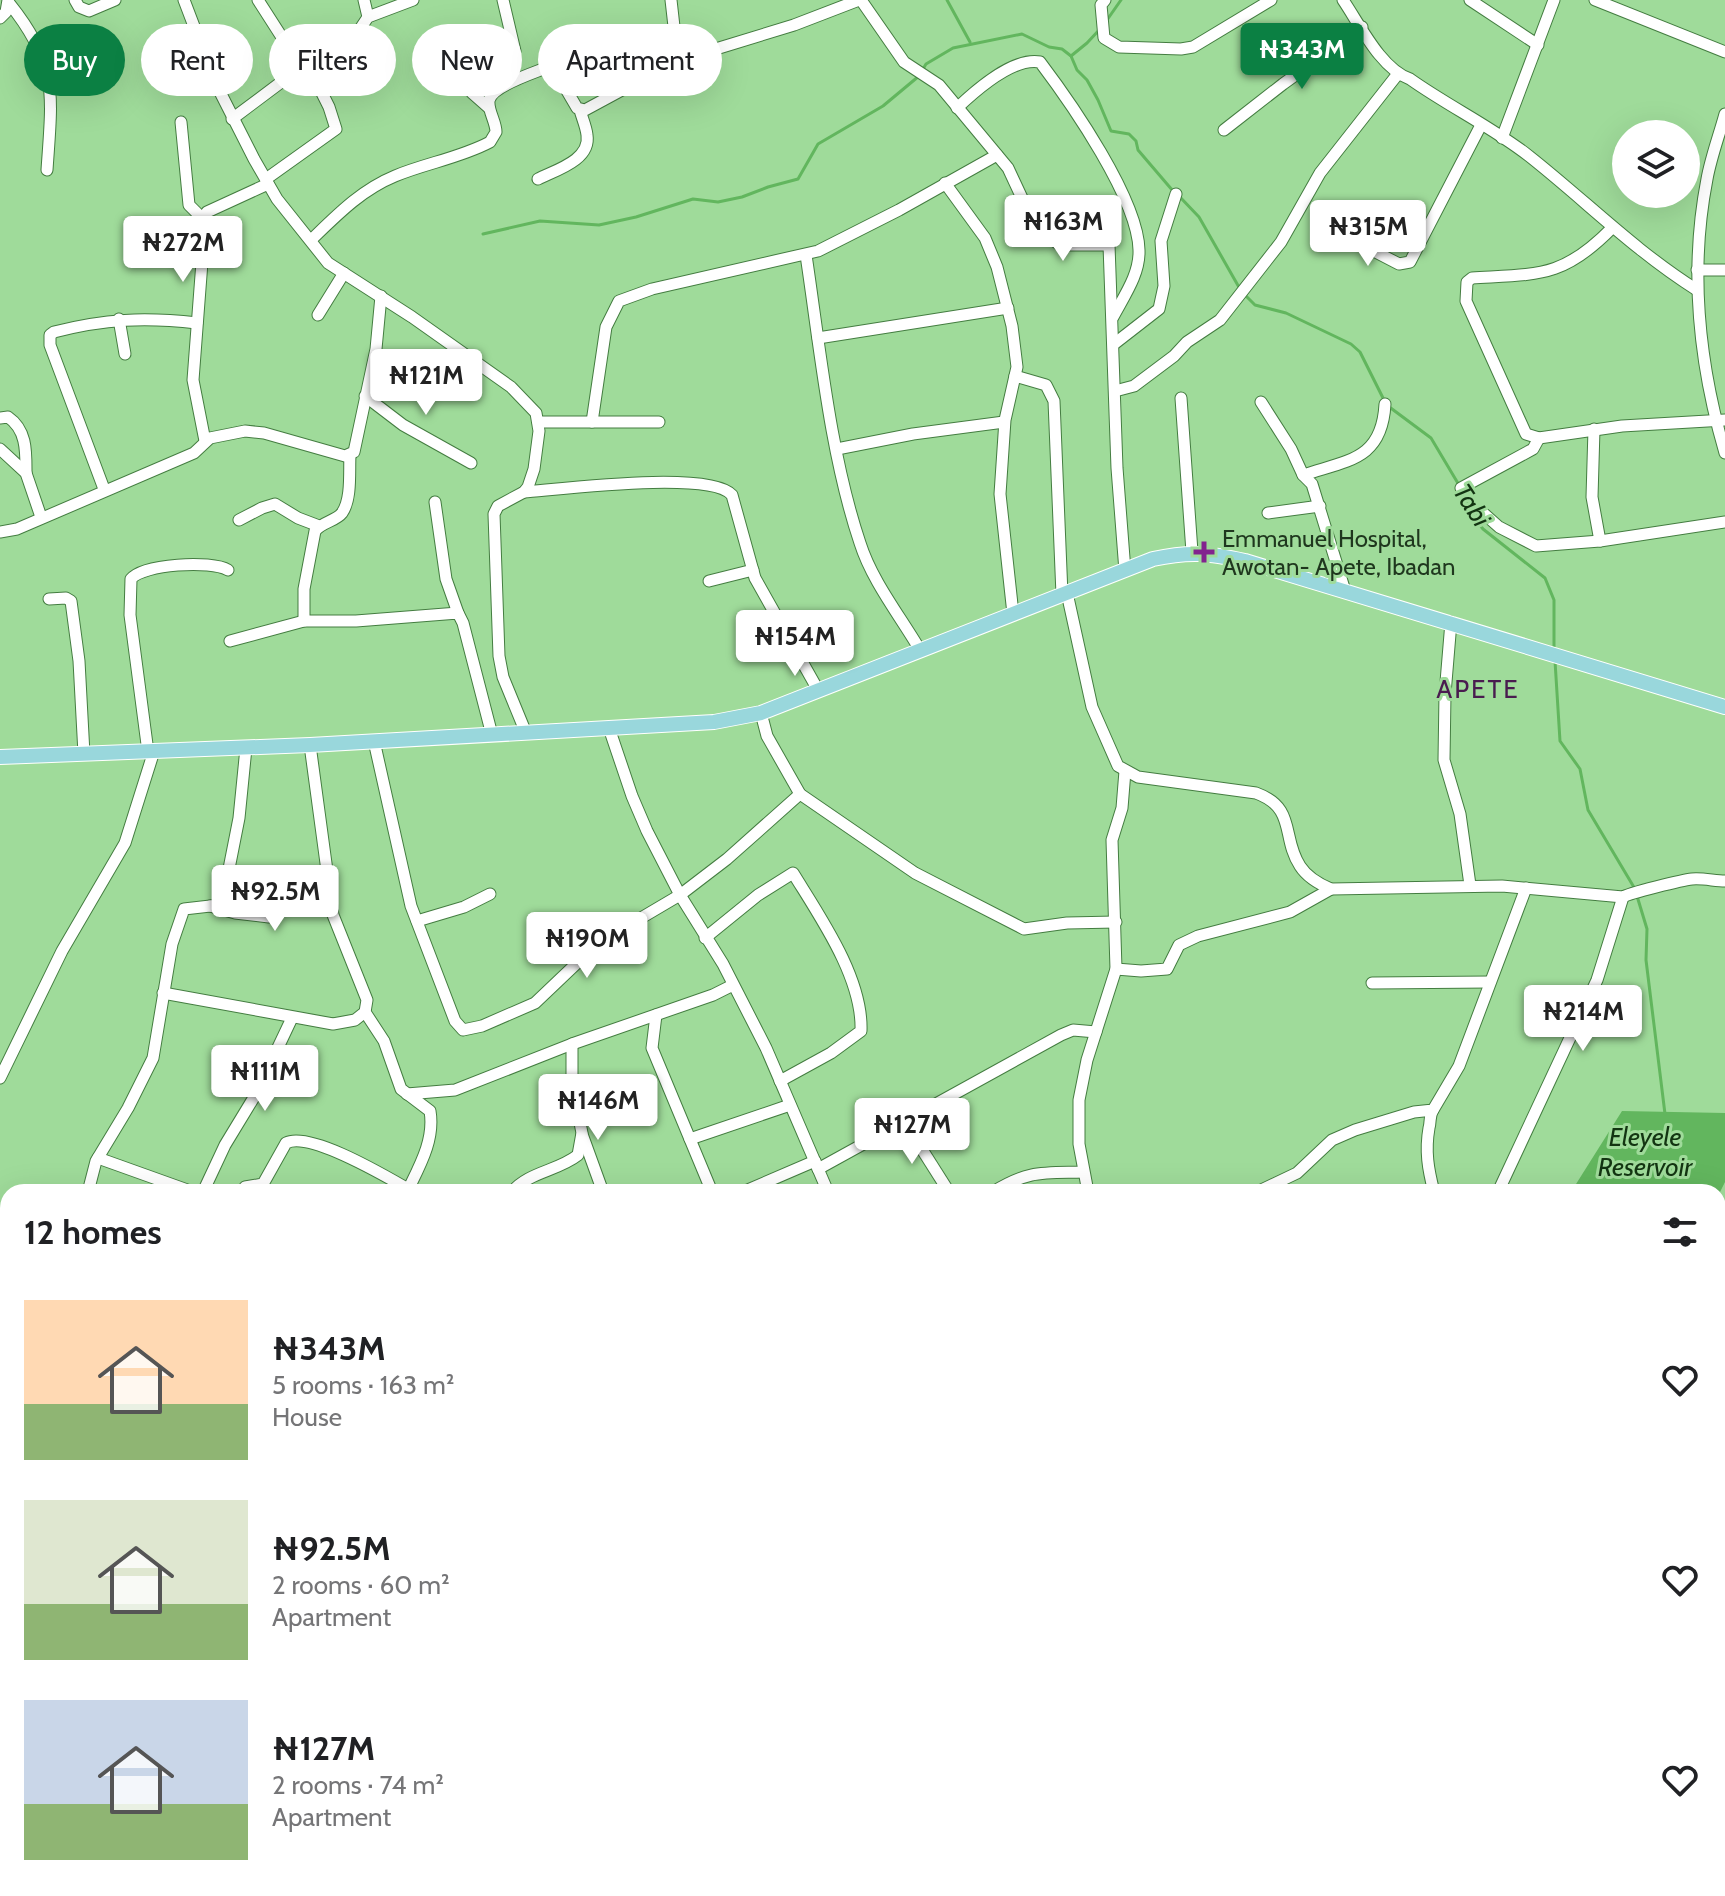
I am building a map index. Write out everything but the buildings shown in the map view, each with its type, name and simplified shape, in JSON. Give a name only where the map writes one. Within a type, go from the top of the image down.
[{"type":"main road","points":[[0,757],[310,745],[714,722],[761,713],[1153,559],[1192,552],[1245,561],[1725,707]]},
{"type":"street","points":[[75,0],[79,7],[89,11],[115,0]]},
{"type":"street","points":[[184,0],[232,119],[267,182],[328,263],[381,296],[511,387],[530,405],[538,422],[534,469],[524,492]]},
{"type":"street","points":[[258,0],[275,24]]},
{"type":"street","points":[[364,0],[368,17]]},
{"type":"street","points":[[363,24],[368,17],[413,0]]},
{"type":"street","points":[[503,0],[509,24]]},
{"type":"street","points":[[671,0],[674,24]]},
{"type":"street","points":[[722,47],[860,0],[904,62],[932,79],[1008,168],[1036,228],[1060,245],[1109,245],[1117,468],[1125,571]]},
{"type":"street","points":[[1105,0],[1101,5],[1104,38],[1119,47],[1154,50],[1193,47],[1271,0]]},
{"type":"street","points":[[1343,0],[1382,59],[1397,75],[1410,79],[1528,155],[1612,228],[1697,290]]},
{"type":"street","points":[[1470,0],[1538,45]]},
{"type":"street","points":[[1502,138],[1554,0]]},
{"type":"street","points":[[1595,0],[1725,52]]},
{"type":"street","points":[[0,18],[6,12],[8,2]]},
{"type":"street","points":[[8,2],[42,54],[51,85],[47,170]]},
{"type":"street","points":[[1224,130],[1362,27]]},
{"type":"street","points":[[957,108],[987,81],[1030,61],[1040,62],[1055,82],[1115,178],[1136,226],[1139,251],[1136,273],[1113,318]]},
{"type":"street","points":[[311,240],[352,201],[375,185],[397,174],[490,142],[496,132],[489,108],[490,96],[548,67],[557,70],[580,110],[587,135],[585,149],[579,158],[538,179]]},
{"type":"street","points":[[1115,391],[1134,386],[1174,356],[1187,342],[1220,320],[1281,242],[1320,173],[1397,75]]},
{"type":"street","points":[[232,119],[269,91]]},
{"type":"street","points":[[205,441],[193,380],[202,262],[199,226],[207,212],[267,182],[336,129],[321,96]]},
{"type":"street","points":[[475,96],[489,108]]},
{"type":"street","points":[[580,110],[609,96]]},
{"type":"street","points":[[1725,114],[1706,183],[1697,270],[1701,347],[1721,421],[1725,453]]},
{"type":"street","points":[[181,122],[189,205],[202,218]]},
{"type":"street","points":[[1331,229],[1399,264],[1410,262],[1481,125]]},
{"type":"street","points":[[592,422],[606,327],[619,301],[666,286],[806,255],[833,245],[997,155]]},
{"type":"street","points":[[945,183],[985,238],[997,267],[1017,360],[1004,422],[1000,494],[1013,614]]},
{"type":"street","points":[[1114,344],[1159,309],[1164,286],[1161,241],[1176,194]]},
{"type":"street","points":[[1612,228],[1583,256],[1553,270],[1472,278],[1467,282],[1466,301],[1526,434],[1539,438],[1594,429],[1721,421]]},
{"type":"street","points":[[806,255],[837,449],[860,544],[920,650]]},
{"type":"street","points":[[1697,270],[1725,270]]},
{"type":"street","points":[[318,315],[344,273]]},
{"type":"street","points":[[304,621],[304,589],[315,531],[341,515],[347,497],[350,455],[354,452],[376,349],[381,296]]},
{"type":"street","points":[[818,338],[1008,308]]},
{"type":"street","points":[[104,489],[49,339],[54,332],[119,319],[197,323]]},
{"type":"street","points":[[119,319],[125,354]]},
{"type":"street","points":[[1015,376],[1046,385],[1054,401],[1064,594],[1092,707],[1118,766],[1125,771],[1138,777],[1256,793],[1270,798],[1286,819],[1298,863],[1318,883],[1331,889],[1470,885],[1632,894],[1694,878],[1725,881]]},
{"type":"street","points":[[365,396],[403,425],[471,463]]},
{"type":"street","points":[[1181,398],[1192,552]]},
{"type":"street","points":[[1261,402],[1291,449],[1303,475],[1312,484],[1345,591]]},
{"type":"street","points":[[1303,475],[1365,454],[1376,443],[1384,423],[1385,404]]},
{"type":"street","points":[[0,418],[8,417],[20,428],[26,448],[26,473],[41,517]]},
{"type":"street","points":[[538,422],[659,422]]},
{"type":"street","points":[[837,449],[913,434],[1004,422]]},
{"type":"street","points":[[1594,429],[1592,497],[1600,541]]},
{"type":"street","points":[[0,532],[17,529],[104,489],[194,453],[205,441],[245,431],[350,455]]},
{"type":"street","points":[[1461,488],[1533,449],[1539,438]]},
{"type":"street","points":[[0,449],[26,473]]},
{"type":"street","points":[[526,733],[503,677],[499,656],[494,531],[494,514],[498,506],[524,492],[675,481],[719,485],[732,495],[762,592],[818,690]]},
{"type":"street","points":[[435,502],[448,588],[463,623],[492,735]]},
{"type":"street","points":[[239,520],[275,504],[319,526]]},
{"type":"street","points":[[1268,513],[1320,506]]},
{"type":"street","points":[[1482,512],[1499,527],[1536,546],[1600,541],[1725,522]]},
{"type":"street","points":[[0,1078],[62,951],[125,843],[151,752],[130,615],[131,579],[139,572],[190,565],[209,564],[228,570]]},
{"type":"street","points":[[709,581],[753,570]]},
{"type":"street","points":[[49,599],[66,598],[71,601],[79,661],[84,754]]},
{"type":"street","points":[[230,641],[304,621],[356,621],[458,613]]},
{"type":"street","points":[[1451,622],[1444,760],[1460,814],[1470,885]]},
{"type":"street","points":[[761,713],[767,736],[800,794],[915,873],[1024,929],[1067,923],[1116,922]]},
{"type":"street","points":[[609,728],[632,796],[680,895],[733,985],[780,1081],[825,1184]]},
{"type":"street","points":[[374,741],[417,921],[455,1021],[460,1028],[469,1030],[535,1003],[597,944],[680,895],[727,859],[800,794]]},
{"type":"street","points":[[163,993],[292,1018],[343,1024],[365,1012],[367,1000],[333,915],[310,745]]},
{"type":"street","points":[[89,1184],[92,1169],[153,1058],[172,944],[184,909],[221,903],[231,865],[246,748]]},
{"type":"street","points":[[1086,1184],[1079,1144],[1080,1083],[1116,969],[1112,840],[1122,808],[1125,771]]},
{"type":"street","points":[[705,938],[758,895],[793,873],[826,927],[848,973],[861,1015],[861,1031],[831,1053],[780,1081]]},
{"type":"street","points":[[210,906],[269,917],[329,882]]},
{"type":"street","points":[[1432,1184],[1426,1164],[1430,1114],[1459,1066],[1526,888]]},
{"type":"street","points":[[1116,969],[1167,969],[1179,945],[1198,936],[1290,912],[1331,889]]},
{"type":"street","points":[[417,921],[464,907],[490,894]]},
{"type":"street","points":[[1498,1184],[1597,980],[1632,894]]},
{"type":"street","points":[[1372,983],[1490,982]]},
{"type":"street","points":[[407,1094],[455,1090],[733,985]]},
{"type":"street","points":[[365,1012],[384,1041],[397,1082],[407,1094],[428,1107],[432,1120],[428,1145],[411,1184]]},
{"type":"street","points":[[656,1015],[652,1048],[709,1184]]},
{"type":"street","points":[[207,1184],[225,1145],[256,1094],[292,1018]]},
{"type":"street","points":[[765,1184],[817,1165],[1061,1035],[1073,1030],[1096,1032]]},
{"type":"street","points":[[572,1044],[572,1082],[582,1133],[600,1184]]},
{"type":"street","points":[[690,1139],[790,1105]]},
{"type":"street","points":[[1274,1184],[1297,1173],[1322,1148],[1344,1135],[1414,1112],[1433,1110]]},
{"type":"street","points":[[904,1121],[946,1184]]},
{"type":"street","points":[[520,1184],[564,1165],[578,1155],[582,1133]]},
{"type":"street","points":[[263,1184],[286,1143],[292,1139],[316,1145],[364,1165],[397,1184]]},
{"type":"street","points":[[98,1158],[171,1184]]},
{"type":"street","points":[[1006,1184],[1031,1173],[1083,1172]]},
{"type":"water","name":"Eleyele Reservoir","points":[[1622,1111],[1725,1113],[1724,1184],[1576,1184]]},
{"type":"waterway","name":"Tabi","points":[[947,0],[970,42]]},
{"type":"waterway","points":[[1107,20],[1121,0]]},
{"type":"waterway","points":[[1071,56],[1100,29]]},
{"type":"waterway","name":"Tabi","points":[[923,69],[953,48],[1022,34],[1049,47],[1062,49],[1071,56],[1077,70],[1087,80],[1111,131],[1129,134],[1136,141],[1138,150],[1173,191]]},
{"type":"waterway","points":[[483,234],[540,221],[599,225],[693,199],[718,202],[742,197],[798,179],[818,144],[883,106],[919,76]]},
{"type":"waterway","name":"Tabi","points":[[1179,196],[1199,217],[1240,289]]},
{"type":"waterway","name":"Tabi","points":[[1245,295],[1255,305],[1286,313],[1351,344],[1360,352],[1384,400]]},
{"type":"waterway","name":"Tabi","points":[[1388,406],[1431,438],[1459,485]]},
{"type":"waterway","name":"Tabi","points":[[1464,491],[1468,497],[1468,510],[1483,529],[1545,578],[1554,600],[1554,649]]},
{"type":"waterway","name":"Tabi","points":[[1555,661],[1560,741],[1580,769],[1588,810],[1635,889]]},
{"type":"waterway","name":"Tabi","points":[[1637,896],[1647,929],[1646,960],[1665,1114]]},
{"type":"place","name":"Emmanuel Hospital, Awotan- Apete, Ibadan","points":[[1204,552]]},
{"type":"district","name":"APETE","points":[[1478,689]]}]
